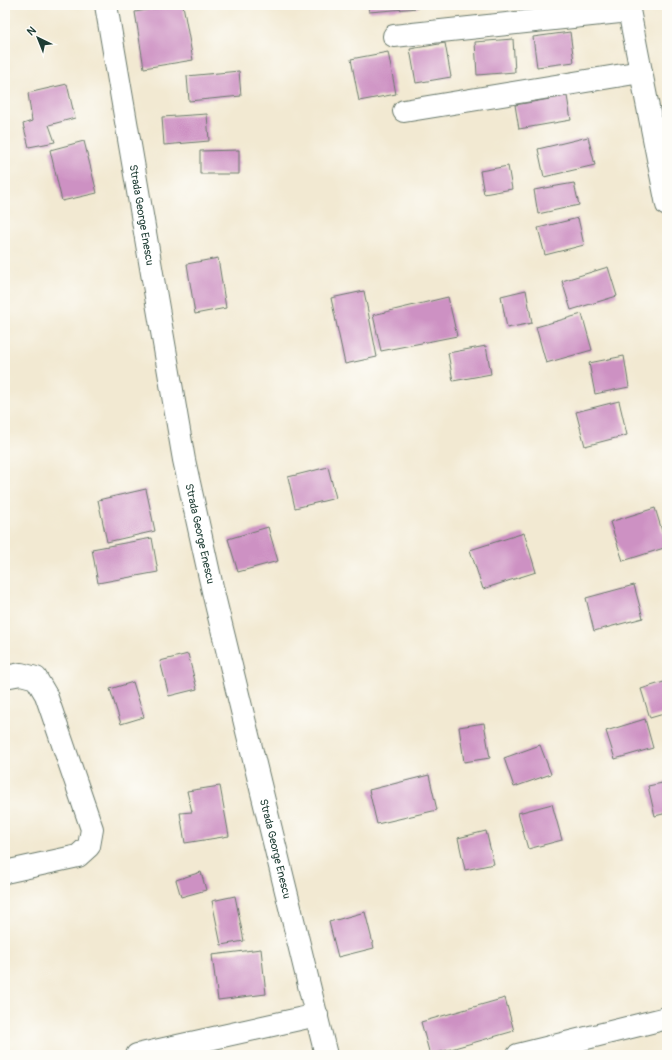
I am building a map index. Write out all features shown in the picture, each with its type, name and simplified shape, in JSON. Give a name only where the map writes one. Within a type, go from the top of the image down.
[{"type":"street","name":"Strada George Enescu","points":[[106,5],[184,460],[214,596],[326,1055]]},
{"type":"street","points":[[394,36],[628,8],[667,205]]},
{"type":"street","points":[[404,111],[641,72]]},
{"type":"street","points":[[5,677],[20,674],[36,678],[46,695],[92,829],[89,846],[78,856],[5,872]]},
{"type":"street","points":[[137,1055],[316,1015]]},
{"type":"street","points":[[518,1055],[667,1018]]},
{"type":"building","points":[[183,5],[193,60],[144,68],[135,12]]},
{"type":"building","points":[[368,5],[417,5],[418,8],[369,12]]},
{"type":"building","points":[[570,32],[574,62],[537,67],[533,37]]},
{"type":"building","points":[[513,39],[515,72],[477,75],[475,42]]},
{"type":"building","points":[[445,43],[451,77],[416,83],[410,49]]},
{"type":"building","points":[[388,52],[396,94],[359,101],[351,59]]},
{"type":"building","points":[[239,71],[241,96],[189,101],[187,76]]},
{"type":"building","points":[[67,84],[75,118],[49,125],[55,142],[29,147],[23,124],[32,121],[28,93]]},
{"type":"building","points":[[567,96],[571,120],[519,129],[515,105]]},
{"type":"building","points":[[207,114],[209,141],[164,145],[162,117]]},
{"type":"building","points":[[588,137],[595,165],[544,177],[538,149]]},
{"type":"building","points":[[84,141],[97,193],[62,201],[50,150]]},
{"type":"building","points":[[239,150],[239,174],[200,174],[200,151]]},
{"type":"building","points":[[508,166],[512,189],[484,194],[480,171]]},
{"type":"building","points":[[574,183],[579,205],[538,214],[534,190]]},
{"type":"building","points":[[578,218],[584,245],[545,255],[538,228]]},
{"type":"building","points":[[218,258],[226,308],[195,314],[187,264]]},
{"type":"building","points":[[608,267],[617,296],[571,310],[562,281]]},
{"type":"building","points":[[526,290],[532,323],[507,328],[501,296]]},
{"type":"building","points":[[364,291],[377,357],[345,364],[331,298]]},
{"type":"building","points":[[448,297],[457,336],[381,351],[373,315]]},
{"type":"building","points":[[582,314],[592,350],[546,363],[536,327]]},
{"type":"building","points":[[486,346],[491,374],[453,381],[448,353]]},
{"type":"building","points":[[624,356],[629,387],[595,394],[589,363]]},
{"type":"building","points":[[619,401],[627,435],[585,446],[576,412]]},
{"type":"building","points":[[328,467],[336,498],[295,508],[288,477]]},
{"type":"building","points":[[146,489],[155,531],[107,542],[98,500]]},
{"type":"building","points":[[655,508],[667,547],[623,561],[610,522]]},
{"type":"building","points":[[268,527],[278,561],[238,572],[228,539]]},
{"type":"building","points":[[524,533],[536,572],[483,589],[470,550]]},
{"type":"building","points":[[152,538],[158,572],[98,583],[92,549]]},
{"type":"building","points":[[634,585],[643,618],[594,631],[586,598]]},
{"type":"building","points":[[188,654],[197,689],[169,696],[160,661]]},
{"type":"building","points":[[667,681],[667,713],[650,718],[641,689]]},
{"type":"building","points":[[133,682],[144,717],[121,724],[110,689]]},
{"type":"building","points":[[645,719],[653,748],[615,759],[606,731]]},
{"type":"building","points":[[484,723],[490,758],[464,762],[459,727]]},
{"type":"building","points":[[540,745],[551,774],[514,787],[504,758]]},
{"type":"building","points":[[429,775],[437,810],[377,824],[369,790]]},
{"type":"building","points":[[667,782],[667,813],[655,816],[648,786]]},
{"type":"building","points":[[220,786],[229,836],[185,843],[180,813],[192,812],[187,791]]},
{"type":"building","points":[[552,804],[562,840],[528,849],[518,813]]},
{"type":"building","points":[[486,831],[494,864],[465,870],[458,838]]},
{"type":"building","points":[[201,872],[206,890],[181,897],[176,880]]},
{"type":"building","points":[[235,896],[244,941],[221,945],[212,901]]},
{"type":"building","points":[[365,912],[374,948],[338,957],[329,922]]},
{"type":"building","points":[[261,949],[266,994],[218,1000],[212,955]]},
{"type":"building","points":[[505,998],[514,1031],[430,1055],[421,1022]]}]
